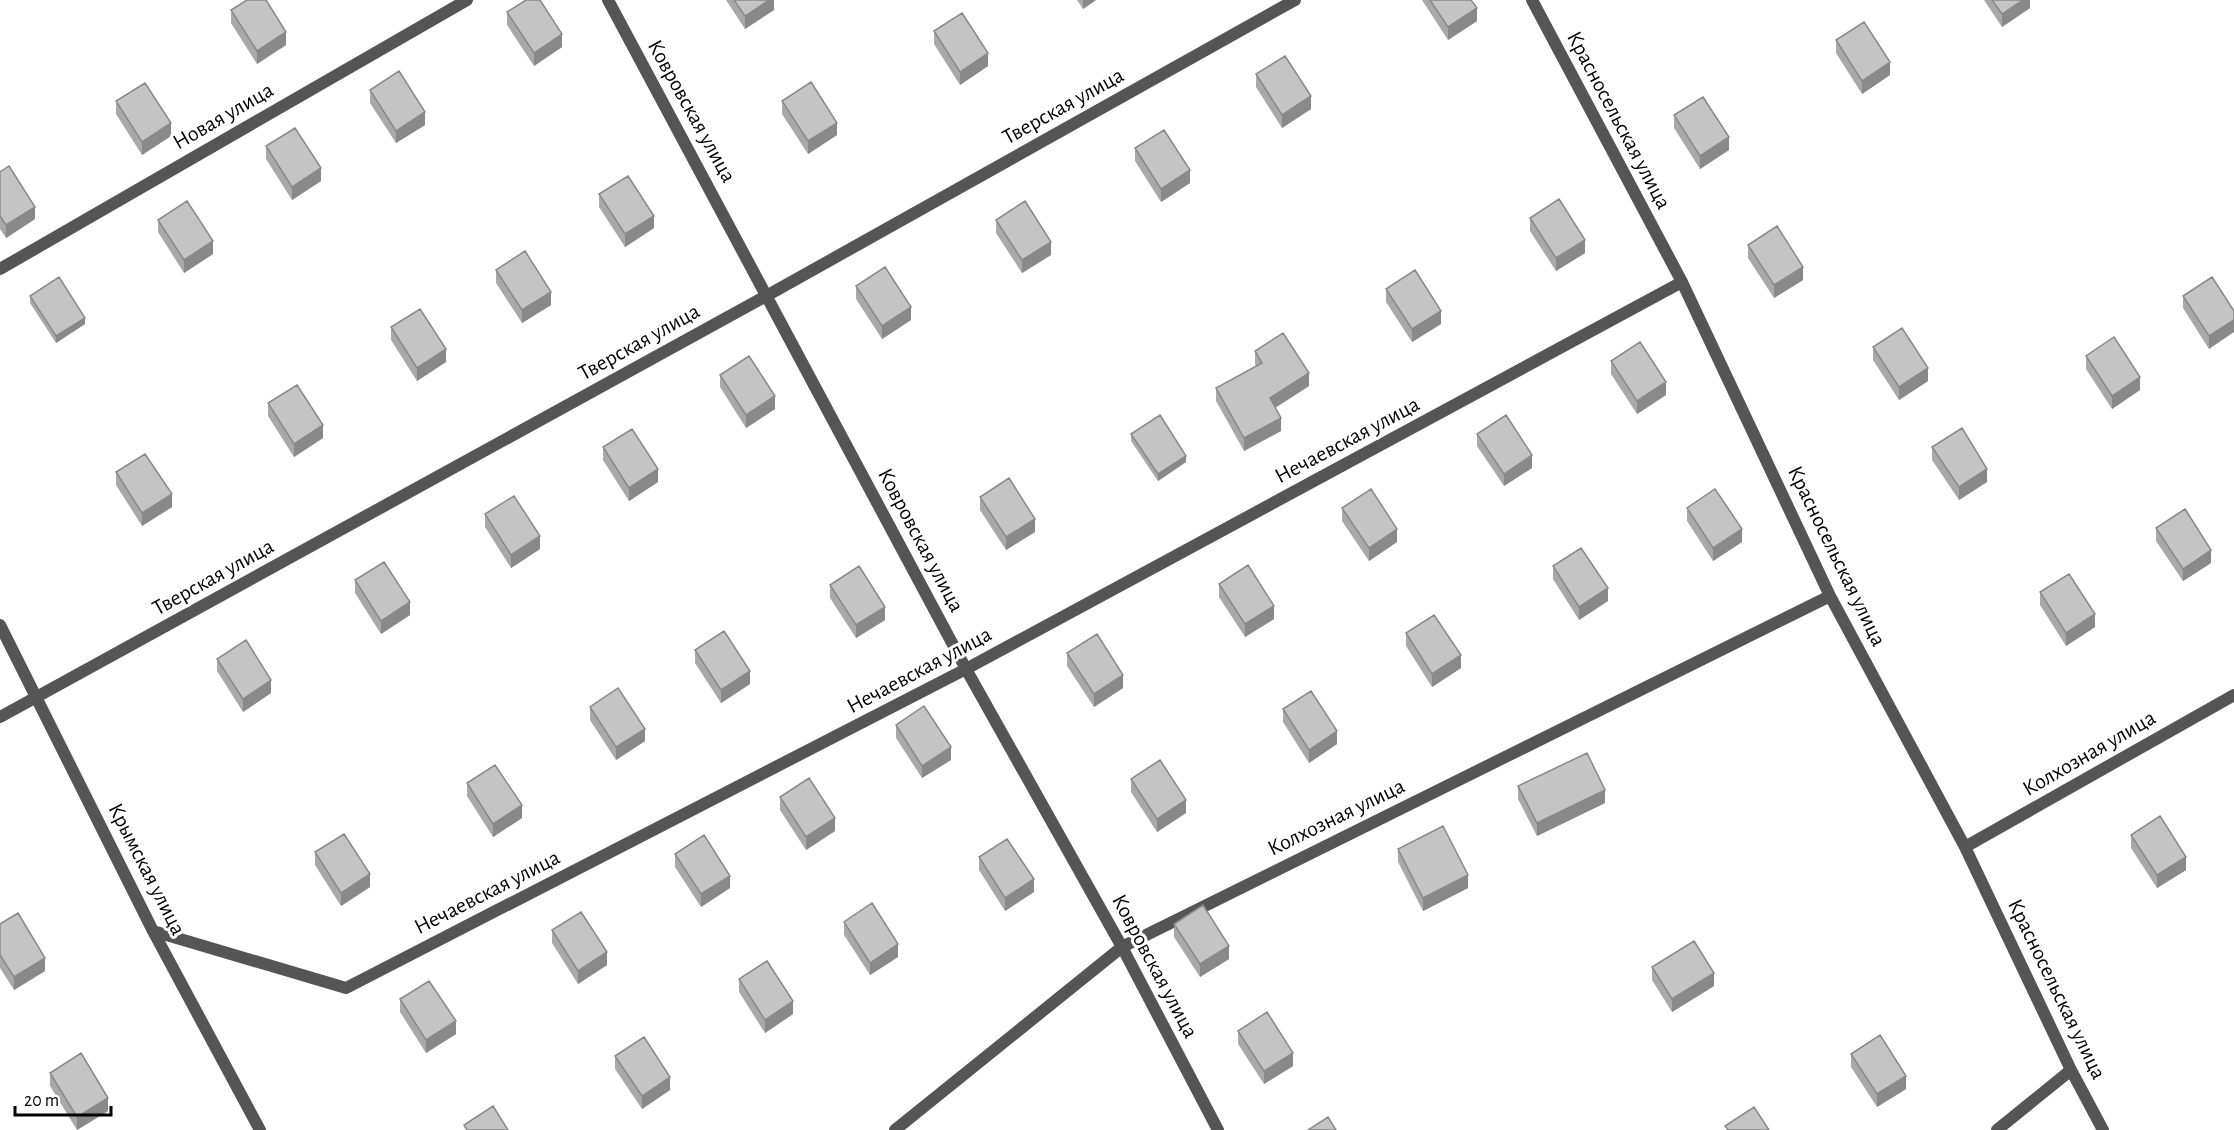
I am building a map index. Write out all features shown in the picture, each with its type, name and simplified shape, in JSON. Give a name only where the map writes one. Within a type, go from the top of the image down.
[{"type":"street","name":"Новая улица","points":[[0,269],[467,0]]},
{"type":"street","name":"Ковровская улица","points":[[608,0],[768,295],[966,669],[1122,946],[1218,1130]]},
{"type":"street","name":"Тверская улица","points":[[0,717],[768,295],[1295,0]]},
{"type":"street","name":"Красносельская улица","points":[[1532,0],[1682,282],[1830,596],[1965,847],[2071,1070],[2103,1130]]},
{"type":"street","name":"Нечаевская улица","points":[[153,931],[346,988],[966,669],[1682,282]]},
{"type":"street","name":"Колхозная улица","points":[[895,1130],[1122,946],[1830,596]]},
{"type":"street","name":"Крымская улица","points":[[0,625],[153,931],[260,1130]]},
{"type":"street","name":"Колхозная улица","points":[[1965,847],[2234,695]]},
{"type":"street","points":[[1997,1130],[2071,1070]]},
{"type":"building","points":[[247,0],[266,0],[286,32],[257,51],[231,10]]},
{"type":"building","points":[[526,0],[540,0],[562,34],[534,53],[507,12]]},
{"type":"building","points":[[734,0],[769,0],[745,16]]},
{"type":"building","points":[[1430,0],[1471,0],[1477,8],[1448,27]]},
{"type":"building","points":[[1992,0],[2023,0],[2002,14]]},
{"type":"building","points":[[962,13],[988,53],[960,72],[934,31]]},
{"type":"building","points":[[1864,22],[1890,62],[1862,81],[1836,40]]},
{"type":"building","points":[[1285,56],[1311,96],[1282,115],[1256,74]]},
{"type":"building","points":[[399,71],[425,112],[396,131],[370,90]]},
{"type":"building","points":[[811,82],[837,123],[808,141],[782,101]]},
{"type":"building","points":[[145,83],[171,123],[142,142],[116,101]]},
{"type":"building","points":[[1703,97],[1729,137],[1700,156],[1674,115]]},
{"type":"building","points":[[295,128],[321,168],[292,187],[266,146]]},
{"type":"building","points":[[1164,130],[1190,170],[1161,189],[1135,148]]},
{"type":"building","points":[[9,166],[35,207],[6,225],[0,216],[0,172]]},
{"type":"building","points":[[628,176],[654,216],[625,234],[599,194]]},
{"type":"building","points":[[1559,199],[1585,240],[1556,258],[1530,218]]},
{"type":"building","points":[[187,201],[213,241],[184,260],[158,220]]},
{"type":"building","points":[[1025,201],[1051,242],[1022,260],[996,220]]},
{"type":"building","points":[[1777,226],[1803,267],[1774,285],[1748,245]]},
{"type":"building","points":[[525,251],[551,292],[522,310],[496,270]]},
{"type":"building","points":[[885,267],[911,307],[882,326],[856,286]]},
{"type":"building","points":[[1415,270],[1441,311],[1412,329],[1386,289]]},
{"type":"building","points":[[59,277],[85,318],[56,336],[30,296]]},
{"type":"building","points":[[2212,277],[2234,311],[2234,320],[2209,336],[2183,296]]},
{"type":"building","points":[[420,309],[446,349],[417,368],[391,327]]},
{"type":"building","points":[[1902,328],[1928,368],[1899,387],[1873,347]]},
{"type":"building","points":[[1283,333],[1309,373],[1270,398],[1281,418],[1244,438],[1216,388],[1262,363],[1255,351]]},
{"type":"building","points":[[2114,337],[2140,377],[2112,396],[2086,356]]},
{"type":"building","points":[[1640,342],[1666,382],[1637,401],[1611,361]]},
{"type":"building","points":[[749,356],[775,396],[746,415],[720,375]]},
{"type":"building","points":[[297,385],[323,425],[294,444],[268,403]]},
{"type":"building","points":[[1160,415],[1186,456],[1158,474],[1131,434]]},
{"type":"building","points":[[1506,415],[1532,455],[1504,474],[1477,434]]},
{"type":"building","points":[[1962,428],[1987,469],[1959,487],[1932,447]]},
{"type":"building","points":[[632,429],[658,469],[629,488],[603,447]]},
{"type":"building","points":[[145,454],[172,494],[142,513],[116,472]]},
{"type":"building","points":[[1009,478],[1035,519],[1006,537],[980,497]]},
{"type":"building","points":[[1371,489],[1397,529],[1369,548],[1342,508]]},
{"type":"building","points":[[1715,489],[1742,529],[1713,548],[1687,508]]},
{"type":"building","points":[[514,496],[540,536],[511,555],[485,514]]},
{"type":"building","points":[[2185,509],[2211,550],[2183,569],[2156,528]]},
{"type":"building","points":[[1581,548],[1608,588],[1579,607],[1553,566]]},
{"type":"building","points":[[384,562],[410,602],[381,621],[355,580]]},
{"type":"building","points":[[1248,565],[1274,606],[1245,624],[1219,584]]},
{"type":"building","points":[[859,566],[885,607],[856,625],[830,585]]},
{"type":"building","points":[[2069,574],[2095,614],[2066,633],[2040,592]]},
{"type":"building","points":[[1434,615],[1461,655],[1432,674],[1406,633]]},
{"type":"building","points":[[724,631],[750,671],[721,690],[695,650]]},
{"type":"building","points":[[1097,634],[1123,675],[1094,694],[1067,653]]},
{"type":"building","points":[[246,640],[271,680],[243,699],[217,659]]},
{"type":"building","points":[[618,688],[645,729],[616,747],[590,707]]},
{"type":"building","points":[[1311,691],[1337,731],[1309,750],[1283,709]]},
{"type":"building","points":[[924,706],[951,747],[922,766],[896,725]]},
{"type":"building","points":[[1587,753],[1605,790],[1537,823],[1518,786]]},
{"type":"building","points":[[1160,760],[1186,800],[1157,819],[1131,779]]},
{"type":"building","points":[[495,765],[522,805],[493,824],[467,783]]},
{"type":"building","points":[[809,778],[835,818],[806,837],[780,797]]},
{"type":"building","points":[[2160,816],[2186,857],[2157,875],[2131,835]]},
{"type":"building","points":[[1443,826],[1468,875],[1423,898],[1398,849]]},
{"type":"building","points":[[344,834],[370,874],[341,893],[315,852]]},
{"type":"building","points":[[704,835],[730,876],[701,894],[675,854]]},
{"type":"building","points":[[1007,839],[1034,879],[1005,898],[979,857]]},
{"type":"building","points":[[872,903],[898,944],[870,963],[844,922]]},
{"type":"building","points":[[1203,905],[1229,946],[1200,964],[1174,924]]},
{"type":"building","points":[[581,912],[607,952],[578,971],[552,930]]},
{"type":"building","points":[[18,913],[45,958],[14,977],[0,955],[0,924]]},
{"type":"building","points":[[1694,941],[1714,973],[1672,999],[1652,967]]},
{"type":"building","points":[[767,961],[793,1001],[765,1020],[739,979]]},
{"type":"building","points":[[429,981],[456,1021],[426,1040],[400,999]]},
{"type":"building","points":[[1267,1012],[1293,1053],[1264,1071],[1238,1031]]},
{"type":"building","points":[[1880,1035],[1906,1076],[1877,1094],[1851,1054]]},
{"type":"building","points":[[644,1037],[670,1077],[642,1096],[615,1056]]},
{"type":"building","points":[[81,1053],[108,1098],[77,1117],[50,1073]]},
{"type":"building","points":[[493,1106],[508,1130],[467,1130],[464,1125]]},
{"type":"building","points":[[1754,1107],[1769,1130],[1728,1130],[1725,1126]]},
{"type":"building","points":[[1328,1117],[1336,1130],[1308,1130]]}]
